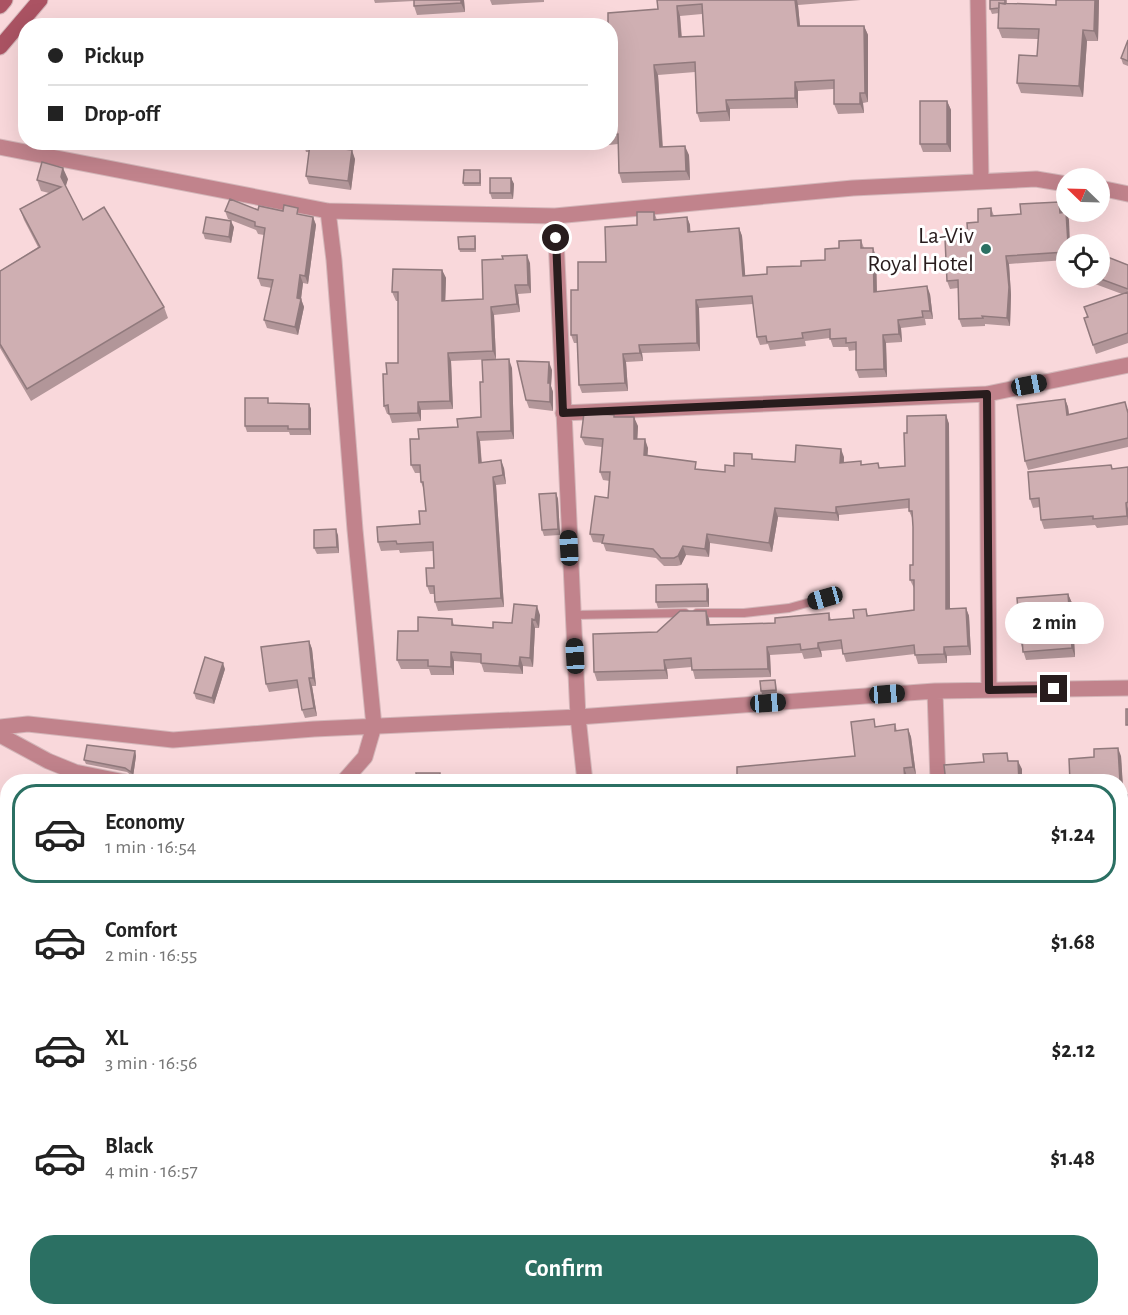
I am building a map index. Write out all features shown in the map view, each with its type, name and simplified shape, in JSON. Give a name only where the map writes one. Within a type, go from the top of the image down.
[{"type":"main road","points":[[0,6],[5,0]]},
{"type":"main road","points":[[25,18],[40,0]]},
{"type":"main road","points":[[0,47],[18,26]]},
{"type":"street","points":[[978,0],[981,181]]},
{"type":"street","points":[[0,147],[328,211],[555,216],[853,188],[1035,179],[1056,182]]},
{"type":"street","points":[[1110,190],[1128,194]]},
{"type":"street","points":[[328,211],[374,726],[365,757],[350,774]]},
{"type":"street","points":[[555,216],[578,717],[584,774]]},
{"type":"street","points":[[563,413],[987,394],[1128,365]]},
{"type":"street","points":[[987,394],[989,690]]},
{"type":"street","points":[[0,727],[28,724],[173,740],[374,726],[578,717],[935,691],[1128,688]]},
{"type":"street","points":[[935,691],[938,774]]},
{"type":"street","points":[[0,735],[48,761],[85,774]]},
{"type":"lane","points":[[573,615],[744,613],[789,609],[825,598]]},
{"type":"building","points":[[414,0],[461,0],[461,3],[414,6]]},
{"type":"building","points":[[657,0],[795,0],[798,26],[864,26],[865,93],[860,93],[860,104],[834,104],[834,80],[795,82],[795,98],[726,100],[727,111],[697,113],[695,62],[654,65],[660,147],[685,146],[686,171],[619,173],[618,18],[608,18],[608,13],[658,9]],"holes":[[[702,4],[704,36],[679,37],[677,6]]]},
{"type":"building","points":[[990,0],[1005,0],[1005,4],[999,3],[999,8],[990,9]]},
{"type":"building","points":[[1056,0],[1095,0],[1094,31],[1083,30],[1079,86],[1017,83],[1019,55],[1037,56],[1039,29],[998,28],[999,3],[1056,5]]},
{"type":"building","points":[[1128,40],[1128,61],[1121,58]]},
{"type":"building","points":[[920,101],[947,101],[947,144],[920,144]]},
{"type":"building","points":[[309,150],[352,150],[348,181],[306,176]]},
{"type":"building","points":[[42,162],[63,168],[61,177],[83,220],[104,207],[164,307],[27,389],[0,344],[0,271],[40,247],[20,209],[61,187],[37,180]]},
{"type":"building","points":[[464,170],[480,170],[480,183],[463,183]]},
{"type":"building","points":[[490,178],[511,178],[511,193],[490,193]]},
{"type":"building","points":[[230,199],[258,210],[259,206],[283,211],[284,205],[298,208],[297,214],[313,217],[305,276],[300,275],[297,298],[301,299],[295,327],[264,320],[273,280],[258,278],[265,228],[255,226],[255,222],[225,211]]},
{"type":"building","points":[[1056,202],[1056,222],[1067,222],[1067,234],[1056,234],[1056,253],[1006,256],[1009,287],[1007,318],[982,316],[983,318],[959,319],[958,280],[947,281],[945,239],[968,238],[967,223],[978,222],[978,209],[991,208],[991,216],[1021,214],[1020,204]]},
{"type":"building","points":[[637,212],[654,212],[654,220],[687,217],[688,232],[739,228],[743,276],[767,274],[767,267],[801,266],[801,261],[825,260],[825,249],[839,248],[839,241],[861,240],[861,248],[873,248],[874,292],[927,286],[930,311],[922,311],[923,317],[898,320],[899,334],[883,335],[884,369],[856,370],[856,342],[846,343],[846,338],[830,339],[830,329],[802,333],[803,338],[767,342],[766,336],[757,337],[752,296],[696,300],[697,343],[639,345],[640,353],[623,354],[625,383],[579,385],[577,335],[571,335],[571,290],[578,290],[578,262],[606,262],[605,227],[637,225]]},
{"type":"building","points":[[206,217],[231,221],[229,237],[203,233]]},
{"type":"building","points":[[475,236],[475,249],[459,249],[458,237]]},
{"type":"building","points":[[527,255],[528,285],[515,285],[517,304],[491,307],[493,351],[448,353],[450,401],[418,402],[418,413],[389,414],[388,405],[384,406],[383,374],[387,374],[386,363],[398,363],[398,292],[392,292],[393,269],[442,270],[442,301],[483,299],[482,260]]},
{"type":"building","points":[[1110,258],[1128,265],[1128,289],[1110,282]]},
{"type":"building","points":[[1128,292],[1128,333],[1093,345],[1084,318],[1088,317],[1084,307]]},
{"type":"building","points":[[509,359],[511,431],[477,432],[479,463],[501,460],[503,475],[493,477],[501,598],[435,602],[434,586],[427,586],[426,568],[434,568],[433,542],[397,544],[396,541],[378,542],[377,527],[420,524],[419,511],[426,511],[423,482],[421,482],[420,465],[411,465],[410,439],[419,439],[418,429],[458,427],[457,419],[481,417],[482,360]]},
{"type":"building","points":[[517,361],[549,362],[550,402],[526,400]]},
{"type":"building","points":[[245,398],[268,398],[268,403],[309,404],[309,429],[288,429],[288,426],[245,426]]},
{"type":"building","points":[[1065,399],[1067,415],[1125,402],[1128,413],[1128,438],[1025,461],[1017,405]]},
{"type":"building","points":[[584,413],[634,417],[634,439],[645,439],[644,455],[696,462],[695,469],[725,472],[725,465],[734,466],[734,453],[752,454],[752,459],[795,462],[796,445],[841,449],[840,463],[861,461],[861,465],[878,463],[879,468],[905,466],[904,433],[907,433],[907,416],[946,415],[946,609],[966,608],[968,646],[944,647],[944,654],[915,655],[914,645],[843,654],[841,640],[818,643],[818,648],[801,650],[800,644],[767,647],[768,669],[692,670],[691,658],[664,660],[665,670],[594,672],[593,634],[657,632],[680,611],[706,611],[707,625],[775,623],[775,618],[829,613],[829,620],[854,618],[853,610],[866,609],[867,616],[914,610],[914,580],[910,580],[910,565],[913,565],[913,527],[909,499],[836,507],[836,513],[775,508],[769,543],[707,534],[705,549],[683,546],[678,556],[674,558],[661,558],[653,549],[602,543],[604,535],[590,534],[595,496],[608,498],[610,472],[600,472],[603,439],[581,437]]},
{"type":"building","points":[[1111,465],[1112,469],[1128,467],[1127,516],[1041,520],[1039,498],[1030,499],[1028,472]]},
{"type":"building","points":[[556,493],[558,529],[542,530],[539,494]]},
{"type":"building","points":[[336,529],[337,547],[314,548],[314,530]]},
{"type":"building","points":[[707,584],[707,601],[656,602],[656,585]]},
{"type":"building","points":[[1068,594],[1072,648],[1023,652],[1019,629],[1011,630],[1010,611],[1018,610],[1017,598]]},
{"type":"building","points":[[514,604],[537,606],[535,620],[532,619],[530,658],[520,657],[519,666],[481,663],[481,654],[451,652],[451,667],[428,666],[428,660],[397,660],[398,631],[418,631],[418,617],[452,619],[452,625],[493,628],[493,622],[512,623]]},
{"type":"building","points":[[309,641],[313,678],[309,678],[314,708],[302,710],[297,680],[266,684],[261,647]]},
{"type":"building","points":[[205,657],[223,663],[212,698],[194,693]]},
{"type":"building","points":[[775,680],[776,690],[761,691],[760,681]]},
{"type":"building","points":[[1126,709],[1128,709],[1128,725],[1126,725]]},
{"type":"building","points":[[874,719],[875,727],[895,724],[895,731],[908,729],[913,767],[904,768],[904,774],[737,774],[737,767],[855,756],[851,722]]},
{"type":"building","points":[[87,745],[135,751],[131,772],[125,768],[84,760]]},
{"type":"building","points":[[1118,748],[1120,774],[1070,774],[1069,759],[1094,757],[1094,749]]},
{"type":"building","points":[[1007,753],[1008,761],[1018,761],[1019,774],[945,774],[944,765],[984,762],[983,754]]},
{"type":"building","points":[[416,773],[440,773],[440,774]]},
{"type":"place","name":"La-Viv Royal Hotel","points":[[986,249]]},
{"type":"route","points":[[556,238],[563,413],[987,394],[989,690],[1054,689]]}]
